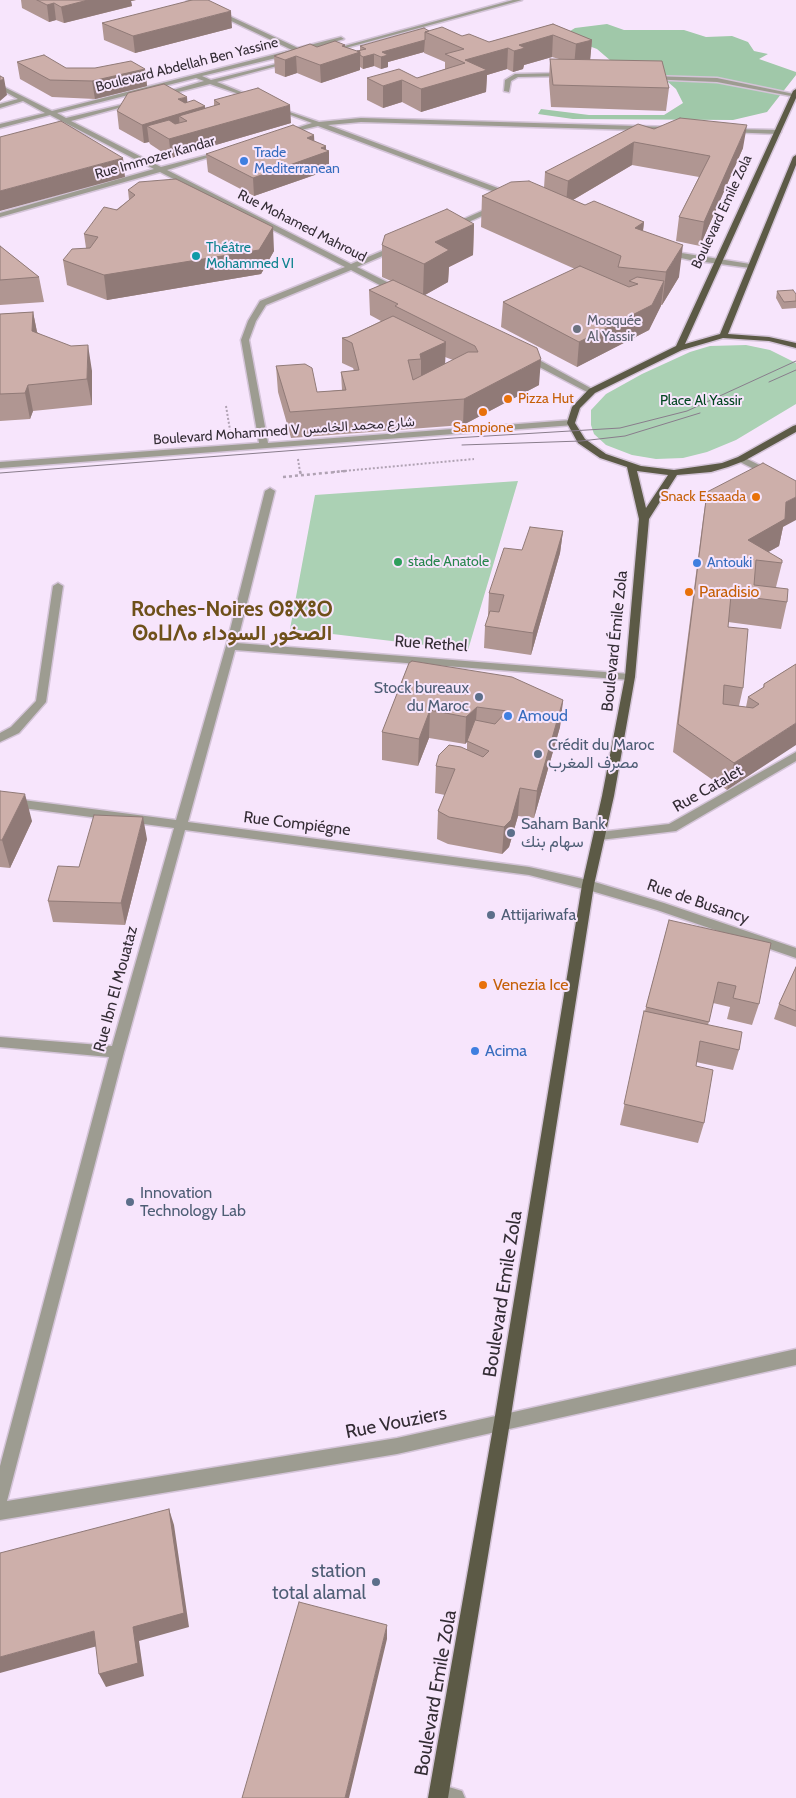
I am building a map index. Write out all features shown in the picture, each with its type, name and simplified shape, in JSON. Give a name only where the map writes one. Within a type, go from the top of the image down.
[{"type":"main road","name":"Boulevard Emile Zola","points":[[679,348],[795,94]]},
{"type":"main road","points":[[723,336],[796,157]]},
{"type":"main road","points":[[796,346],[757,337],[723,336],[679,348],[592,391],[576,407],[571,423],[581,441],[593,450],[631,466],[674,473],[711,469],[741,459],[796,428]]},
{"type":"main road","name":"Boulevard Émile Zola","points":[[608,796],[630,677],[644,519],[631,466]]},
{"type":"main road","name":"Boulevard Émile Zola","points":[[644,519],[674,473]]},
{"type":"main road","name":"Boulevard Emile Zola","points":[[444,1797],[588,884],[608,796]]},
{"type":"street","points":[[190,0],[296,50]]},
{"type":"street","points":[[382,29],[496,0]]},
{"type":"street","points":[[318,54],[519,0]]},
{"type":"street","name":"Boulevard Abdellah Ben Yassine","points":[[0,126],[344,38]]},
{"type":"street","name":"Boulevard Abdellah Ben Yassine","points":[[152,97],[308,56],[296,50]]},
{"type":"street","points":[[507,91],[508,80],[517,75],[574,76]]},
{"type":"street","points":[[196,76],[317,124],[519,199],[510,203]]},
{"type":"street","points":[[640,78],[717,80],[795,94]]},
{"type":"street","name":"Rue Mohamed Mahroud","points":[[0,86],[404,294]]},
{"type":"street","points":[[0,106],[24,99]]},
{"type":"street","name":"Boulevard Abdellah Ben Yassine","points":[[56,123],[142,100]]},
{"type":"street","points":[[281,135],[317,124],[386,120],[679,129]]},
{"type":"street","points":[[624,138],[641,128]]},
{"type":"street","points":[[717,130],[778,132]]},
{"type":"street","name":"Rue Immozer Kandar","points":[[0,215],[226,151]]},
{"type":"street","points":[[439,231],[501,206]]},
{"type":"street","points":[[264,446],[245,340],[252,321],[263,303],[404,245]]},
{"type":"street","points":[[660,249],[684,257],[750,266]]},
{"type":"street","points":[[518,353],[592,391]]},
{"type":"street","name":"Boulevard Mohammed V شارع محمد الخامس","points":[[0,465],[571,423]]},
{"type":"street","points":[[741,459],[796,487]]},
{"type":"street","name":"Rue Ibn El Mouataz","points":[[0,1498],[117,1052],[230,646],[270,491]]},
{"type":"street","points":[[0,738],[15,730],[41,702],[58,586]]},
{"type":"street","name":"Rue Rethel","points":[[230,646],[630,677]]},
{"type":"street","name":"Rue Catalet","points":[[600,836],[672,828],[796,756]]},
{"type":"street","name":"Rue Compiégne","points":[[0,801],[529,871],[588,884]]},
{"type":"street","name":"Rue de Busancy","points":[[588,884],[660,906],[796,953]]},
{"type":"street","points":[[0,1042],[117,1052]]},
{"type":"street","name":"Rue Vouziers","points":[[0,1511],[397,1446],[796,1357]]},
{"type":"path","points":[[277,478],[474,459]]},
{"type":"green space","points":[[607,24],[624,30],[684,30],[706,37],[732,36],[748,42],[754,51],[768,54],[759,59],[796,72],[796,75],[767,112],[733,120],[573,119],[538,114],[541,109],[589,115],[664,115],[683,103],[676,89],[660,75],[611,61],[597,49],[562,36],[575,28]]},
{"type":"green space","name":"Place Al Yassir","points":[[746,345],[770,350],[796,363],[796,404],[736,440],[707,452],[683,458],[656,459],[632,455],[606,445],[594,434],[591,425],[591,410],[606,394],[642,374],[690,352],[710,346]]},
{"type":"green space","name":"stade Anatole","points":[[518,481],[468,650],[290,629],[315,495]]},
{"type":"building","points":[[37,0],[88,0],[61,7],[54,3],[47,5]]},
{"type":"building","points":[[192,0],[208,0],[231,11],[133,36],[102,23]]},
{"type":"building","points":[[553,24],[592,40],[576,44],[553,35],[519,45],[525,48],[514,51],[508,48],[465,60],[487,70],[421,89],[402,80],[383,86],[367,78],[399,69],[417,78],[465,63],[445,54],[464,49],[425,32],[442,27],[462,36],[469,34],[489,42]]},
{"type":"building","points":[[424,28],[429,31],[425,32],[425,40],[382,52],[388,55],[381,57],[374,54],[363,57],[357,51],[366,49],[360,46]]},
{"type":"building","points":[[335,41],[345,45],[342,46],[360,52],[320,65],[296,56],[285,60],[274,56],[310,44],[317,47]]},
{"type":"building","points":[[44,55],[66,68],[95,68],[131,61],[145,69],[92,81],[50,80],[17,62]]},
{"type":"building","points":[[550,59],[662,61],[669,88],[553,85]]},
{"type":"building","points":[[164,84],[187,97],[178,99],[185,103],[194,100],[205,106],[142,125],[117,111],[128,93]]},
{"type":"building","points":[[258,88],[290,105],[169,139],[147,126],[169,120],[175,124],[187,121],[179,116],[220,104],[214,100]]},
{"type":"building","points":[[680,118],[747,125],[704,222],[679,217],[710,156],[634,142],[568,181],[545,172],[638,124],[654,129]]},
{"type":"building","points":[[61,121],[123,158],[0,191],[0,137]]},
{"type":"building","points":[[293,125],[314,135],[307,138],[326,146],[321,148],[329,151],[253,178],[206,154]]},
{"type":"building","points":[[176,179],[273,227],[259,250],[104,275],[63,260],[72,249],[90,248],[98,237],[84,234],[104,207],[117,210],[135,195],[128,190],[139,182]]},
{"type":"building","points":[[529,181],[585,205],[594,201],[644,222],[635,228],[683,245],[666,272],[618,267],[621,256],[482,196],[511,182]]},
{"type":"building","points":[[447,209],[474,224],[435,242],[449,250],[424,264],[382,245],[385,235]]},
{"type":"building","points":[[0,246],[39,277],[0,280]]},
{"type":"building","points":[[580,266],[629,287],[638,284],[629,281],[637,277],[664,281],[652,305],[579,342],[503,302]]},
{"type":"building","points":[[393,280],[537,348],[541,359],[464,399],[290,412],[276,366],[305,364],[312,368],[317,392],[346,390],[341,372],[359,370],[352,343],[342,338],[393,316],[446,342],[420,354],[421,359],[408,360],[413,380],[468,352],[478,352],[475,346],[395,306],[398,304],[369,290]]},
{"type":"building","points":[[793,290],[796,294],[796,301],[784,302],[777,291]]},
{"type":"building","points":[[33,312],[32,331],[71,346],[88,345],[87,379],[28,385],[25,393],[0,394],[0,314]]},
{"type":"building","points":[[763,463],[796,481],[796,497],[786,502],[785,519],[748,540],[782,560],[782,563],[756,560],[754,585],[788,589],[787,602],[731,595],[728,627],[748,629],[743,688],[724,685],[723,704],[753,708],[759,704],[748,697],[764,687],[764,684],[796,664],[796,723],[734,763],[678,724],[707,492]]},
{"type":"building","points":[[530,527],[563,531],[533,633],[485,626],[490,611],[499,612],[504,595],[489,593],[504,548],[522,550]]},
{"type":"building","points":[[412,661],[512,677],[563,700],[537,791],[520,788],[511,820],[504,827],[449,817],[438,811],[455,769],[436,766],[439,755],[449,745],[461,747],[483,757],[489,751],[467,741],[475,720],[495,724],[507,711],[477,707],[466,717],[430,710],[419,739],[382,732],[409,663]]},
{"type":"building","points":[[0,791],[25,794],[2,840],[0,840]]},
{"type":"building","points":[[94,815],[143,817],[121,903],[48,901],[58,866],[79,867]]},
{"type":"building","points":[[669,920],[771,943],[759,1004],[733,998],[736,986],[718,982],[709,1022],[646,1007]]},
{"type":"building","points":[[796,967],[796,1011],[779,1004]]},
{"type":"building","points":[[644,1011],[742,1032],[739,1050],[700,1041],[696,1066],[713,1070],[704,1123],[624,1104]]},
{"type":"building","points":[[169,1509],[184,1613],[133,1627],[138,1663],[99,1674],[94,1631],[0,1657],[0,1553]]},
{"type":"building","points":[[299,1602],[387,1625],[345,1798],[242,1798]]},
{"type":"tram line","points":[[0,473],[454,438],[620,428],[687,411],[796,361]]},
{"type":"tram line","points":[[769,382],[796,370]]},
{"type":"tram line","points":[[462,445],[581,441],[625,436],[700,413]]},
{"type":"place","name":"Trade Mediterranean","points":[[244,161]]},
{"type":"place","name":"Théâtre Mohammed VI","points":[[196,256]]},
{"type":"place","name":"Mosquée Al Yassir","points":[[577,329]]},
{"type":"place","name":"Pizza Hut","points":[[508,399]]},
{"type":"place","name":"Sampione","points":[[483,412]]},
{"type":"place","name":"Snack Essaada","points":[[756,497]]},
{"type":"place","name":"stade Anatole","points":[[398,562]]},
{"type":"place","name":"Antouki","points":[[697,563]]},
{"type":"place","name":"Paradisio","points":[[689,592]]},
{"type":"place","name":"Stock bureaux du Maroc","points":[[479,697]]},
{"type":"place","name":"Amoud","points":[[508,716]]},
{"type":"place","name":"Crédit du Maroc مصرف المغرب","points":[[538,754]]},
{"type":"place","name":"Saham Bank سهام بنك","points":[[511,833]]},
{"type":"place","name":"Attijariwafa","points":[[491,915]]},
{"type":"place","name":"Venezia Ice","points":[[483,985]]},
{"type":"place","name":"Acima","points":[[475,1051]]},
{"type":"place","name":"Innovation Technology Lab","points":[[130,1202]]},
{"type":"place","name":"station total alamal","points":[[376,1582]]},
{"type":"district","name":"Roches-Noires ⵙⵓⵅⵓⵔ ⵙⴰⵡⴷⴰ الصخور السوداء","points":[[232,622]]}]
